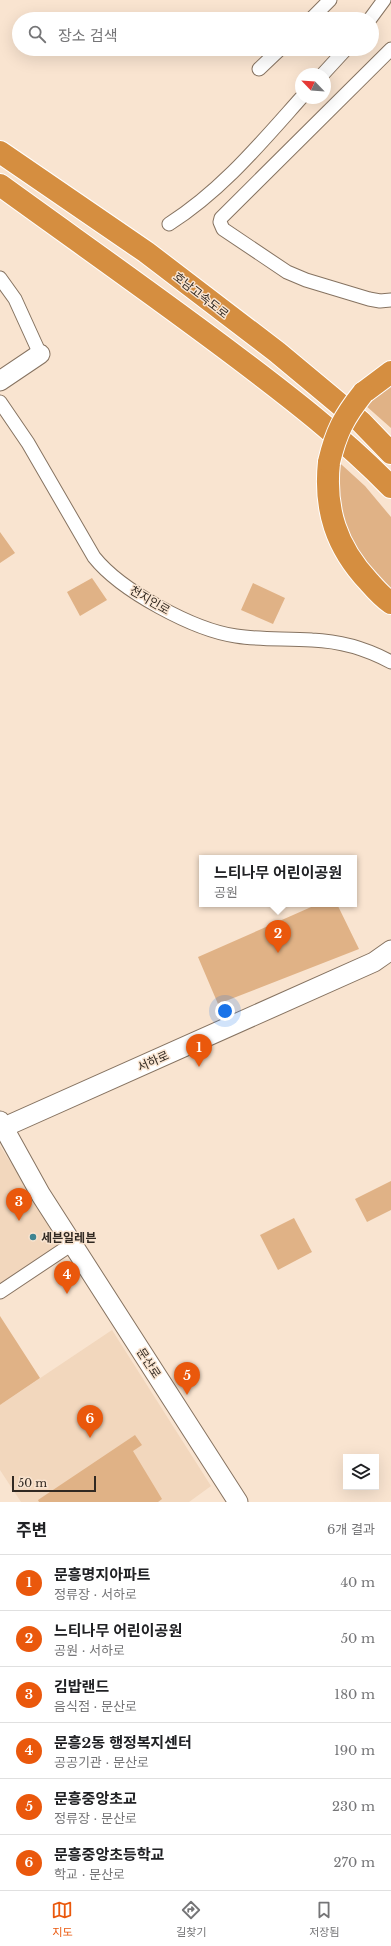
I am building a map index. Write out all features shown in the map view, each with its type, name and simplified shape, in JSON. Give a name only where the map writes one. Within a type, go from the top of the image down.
[{"type":"highway","name":"호남고속도로","points":[[0,152],[146,252],[277,352],[361,422],[391,453]]},
{"type":"highway","points":[[0,185],[210,336],[273,384],[336,434],[391,487]]},
{"type":"highway","points":[[391,372],[363,393],[343,421],[334,439],[327,483],[334,530],[346,553],[360,572],[384,598],[391,603]]},
{"type":"street","points":[[318,12],[330,0]]},
{"type":"street","points":[[375,12],[384,0]]},
{"type":"street","points":[[391,48],[221,218],[220,222],[223,229],[287,272],[306,280],[369,300],[391,300]]},
{"type":"street","points":[[259,69],[273,56]]},
{"type":"street","points":[[329,68],[340,56]]},
{"type":"street","points":[[169,224],[188,212],[235,172],[297,104]]},
{"type":"street","points":[[0,278],[15,299],[40,354],[0,381]]},
{"type":"street","name":"천지인로","points":[[0,402],[28,443],[94,557],[101,566],[136,592],[188,621],[221,633],[237,636],[333,642],[366,650],[391,662]]},
{"type":"street","points":[[382,960],[391,937]]},
{"type":"street","name":"서하로","points":[[1,1126],[382,960],[391,950]]},
{"type":"street","name":"문산로","points":[[1,1126],[39,1192],[238,1502]]},
{"type":"street","points":[[0,1292],[72,1244]]},
{"type":"shaded area","points":[[391,378],[391,428],[365,405]]},
{"type":"shaded area","points":[[331,455],[365,486],[391,517],[391,603],[346,553]]},
{"type":"shaded area","points":[[0,532],[15,553],[0,563]]},
{"type":"shaded area","points":[[92,578],[107,600],[80,616],[67,592]]},
{"type":"shaded area","points":[[253,583],[285,598],[273,624],[241,610]]},
{"type":"shaded area","points":[[311,907],[338,907],[359,949],[218,1004],[198,957]]},
{"type":"shaded area","points":[[0,1146],[63,1244],[0,1286]]},
{"type":"shaded area","points":[[391,1181],[391,1210],[367,1222],[355,1199]]},
{"type":"shaded area","points":[[294,1218],[312,1252],[278,1270],[260,1235]]},
{"type":"shaded area","points":[[0,1316],[40,1378],[0,1405]]},
{"type":"shaded area","points":[[112,1330],[211,1486],[189,1502],[21,1502],[0,1470],[0,1405]]},
{"type":"shaded area","points":[[135,1435],[142,1445],[133,1451],[162,1499],[158,1502],[39,1502],[38,1500]]},
{"type":"place","name":"느티나무 어린이공원","points":[[278,953]]},
{"type":"place","name":"문흥명지아파트","points":[[199,1067]]},
{"type":"place","name":"김밥랜드","points":[[19,1221]]},
{"type":"place","name":"세븐일레븐","points":[[33,1237]]},
{"type":"place","name":"문흥2동 행정복지센터","points":[[67,1294]]},
{"type":"place","name":"문흥중앙초교","points":[[187,1395]]},
{"type":"place","name":"문흥중앙초등학교","points":[[90,1438]]}]
